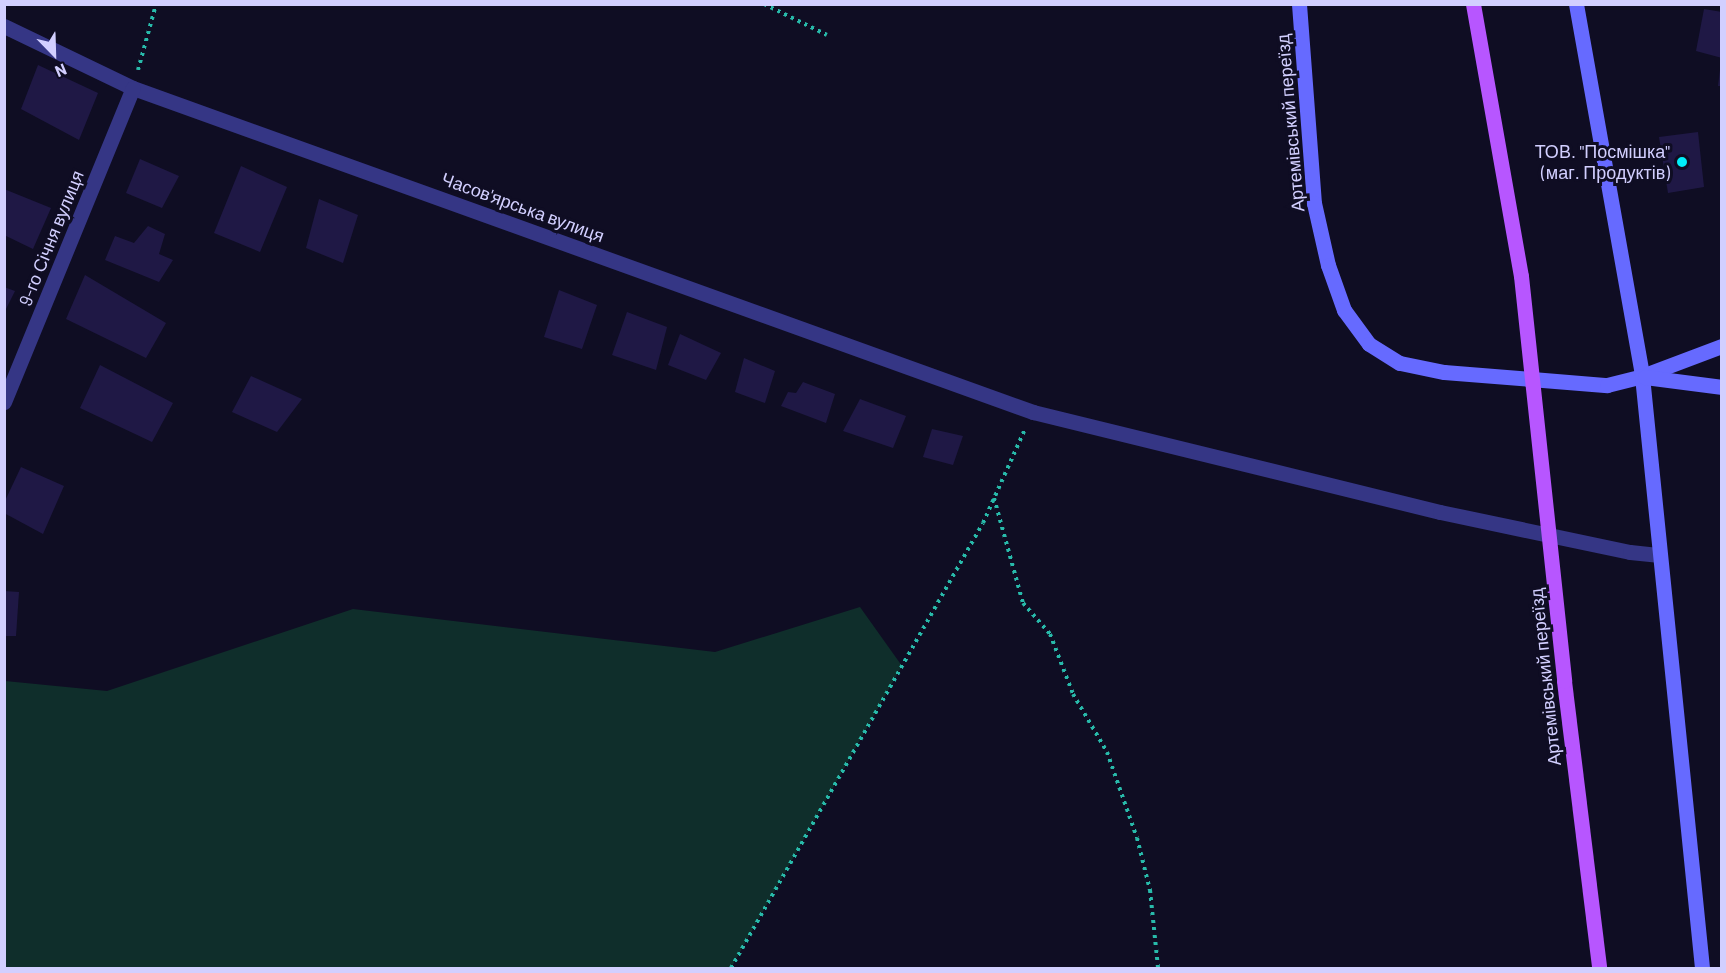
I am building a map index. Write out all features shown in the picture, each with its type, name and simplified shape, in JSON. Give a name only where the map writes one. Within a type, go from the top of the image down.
[{"type":"main road","name":"Артемівський переїзд","points":[[1473,4],[1521,276],[1564,681],[1599,969]]},
{"type":"street","name":"Артемівський переїзд","points":[[1299,4],[1314,203],[1328,265],[1344,310],[1369,344],[1400,363],[1444,372],[1607,386],[1642,376],[1722,346]]},
{"type":"street","points":[[1576,4],[1642,376],[1702,969]]},
{"type":"street","name":"Часов'ярська вулиця","points":[[4,26],[133,88],[1033,412],[1440,512],[1630,552],[1660,555]]},
{"type":"street","name":"9-го Січня вулиця","points":[[4,402],[133,88]]},
{"type":"street","points":[[1642,376],[1722,387]]},
{"type":"path","points":[[133,88],[156,4]]},
{"type":"path","points":[[764,4],[827,35]]},
{"type":"path","points":[[731,969],[983,523],[1033,412]]},
{"type":"path","points":[[994,498],[1023,603],[1050,633],[1072,694],[1111,762],[1137,838],[1150,890],[1158,969]]},
{"type":"green space","points":[[860,607],[902,666],[731,968],[5,968],[5,681],[107,691],[353,609],[715,652]]},
{"type":"building","points":[[1704,9],[1722,12],[1722,58],[1696,51]]},
{"type":"building","points":[[38,65],[98,93],[79,140],[21,109]]},
{"type":"building","points":[[1720,70],[1722,70],[1722,86],[1718,86]]},
{"type":"building","name":"ТОВ. \"Посмішка\" (маг. Продуктів)","points":[[1698,132],[1704,187],[1668,193],[1659,137]]},
{"type":"building","points":[[140,159],[179,176],[162,208],[126,193]]},
{"type":"building","points":[[241,166],[287,187],[260,252],[214,233]]},
{"type":"building","points":[[4,189],[51,208],[33,249],[4,235]]},
{"type":"building","points":[[319,199],[358,215],[343,263],[306,248]]},
{"type":"building","points":[[148,226],[165,234],[159,254],[173,260],[159,282],[105,260],[115,236],[134,243]]},
{"type":"building","points":[[85,275],[166,323],[146,358],[66,319]]},
{"type":"building","points":[[4,287],[15,291],[4,313]]},
{"type":"building","points":[[559,290],[597,305],[582,349],[544,337]]},
{"type":"building","points":[[627,312],[667,327],[656,370],[612,355]]},
{"type":"building","points":[[680,334],[721,353],[706,380],[668,365]]},
{"type":"building","points":[[744,358],[775,371],[765,403],[735,392]]},
{"type":"building","points":[[100,365],[173,403],[152,442],[80,408]]},
{"type":"building","points":[[251,376],[302,399],[277,432],[232,412]]},
{"type":"building","points":[[803,382],[835,394],[826,423],[781,406],[788,392],[796,393]]},
{"type":"building","points":[[860,399],[906,416],[893,448],[843,431]]},
{"type":"building","points":[[932,429],[963,436],[953,465],[923,457]]},
{"type":"building","points":[[21,467],[64,486],[43,534],[4,513],[4,503]]},
{"type":"building","points":[[4,591],[19,592],[16,636],[4,636]]},
{"type":"place","name":"ТОВ. \"Посмішка\" (маг. Продуктів)","points":[[1682,162]]}]
